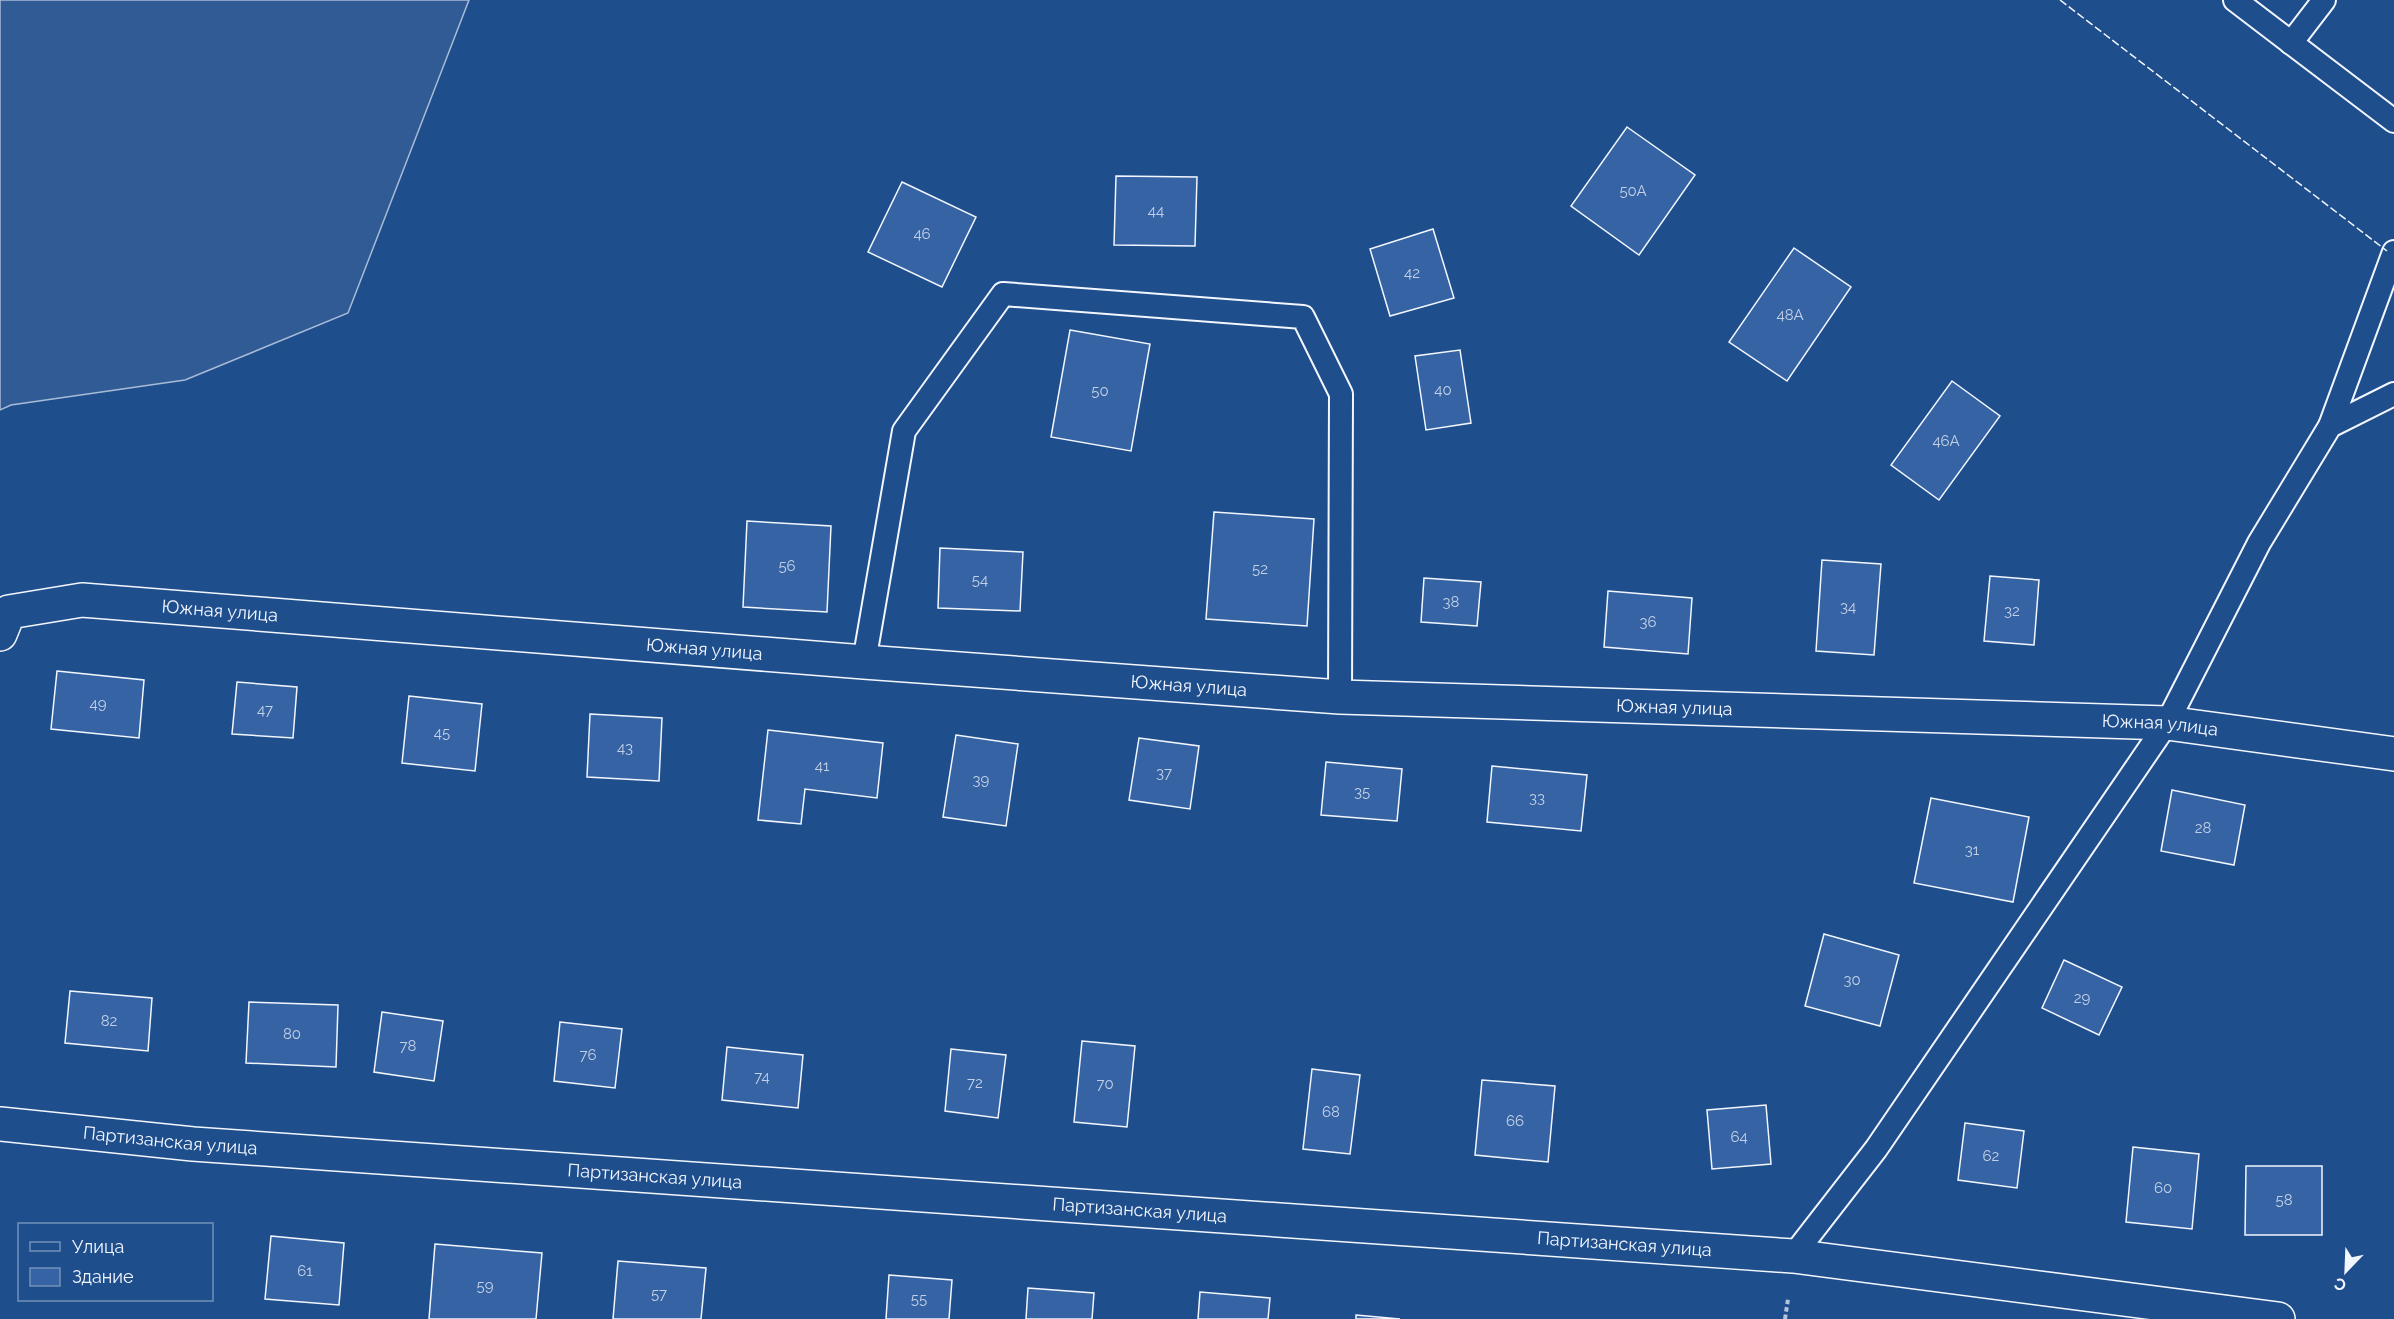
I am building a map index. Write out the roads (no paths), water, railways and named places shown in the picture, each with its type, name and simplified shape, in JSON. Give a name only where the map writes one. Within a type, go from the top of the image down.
[{"type":"street","name":"Южная улица","points":[[0,634],[9,612],[82,600],[1341,698],[2167,723],[2394,754]]},
{"type":"street","name":"Партизанская улица","points":[[0,1124],[205,1145],[1793,1256],[2278,1319]]},
{"type":"lane","points":[[2235,0],[2394,121]]},
{"type":"lane","points":[[2291,43],[2324,0]]},
{"type":"lane","points":[[1793,1256],[1876,1149],[2167,723],[2259,543],[2330,426],[2394,252]]},
{"type":"lane","points":[[864,662],[904,431],[1003,294],[1303,316],[1341,394],[1341,698]]},
{"type":"lane","points":[[2330,426],[2394,394]]}]
